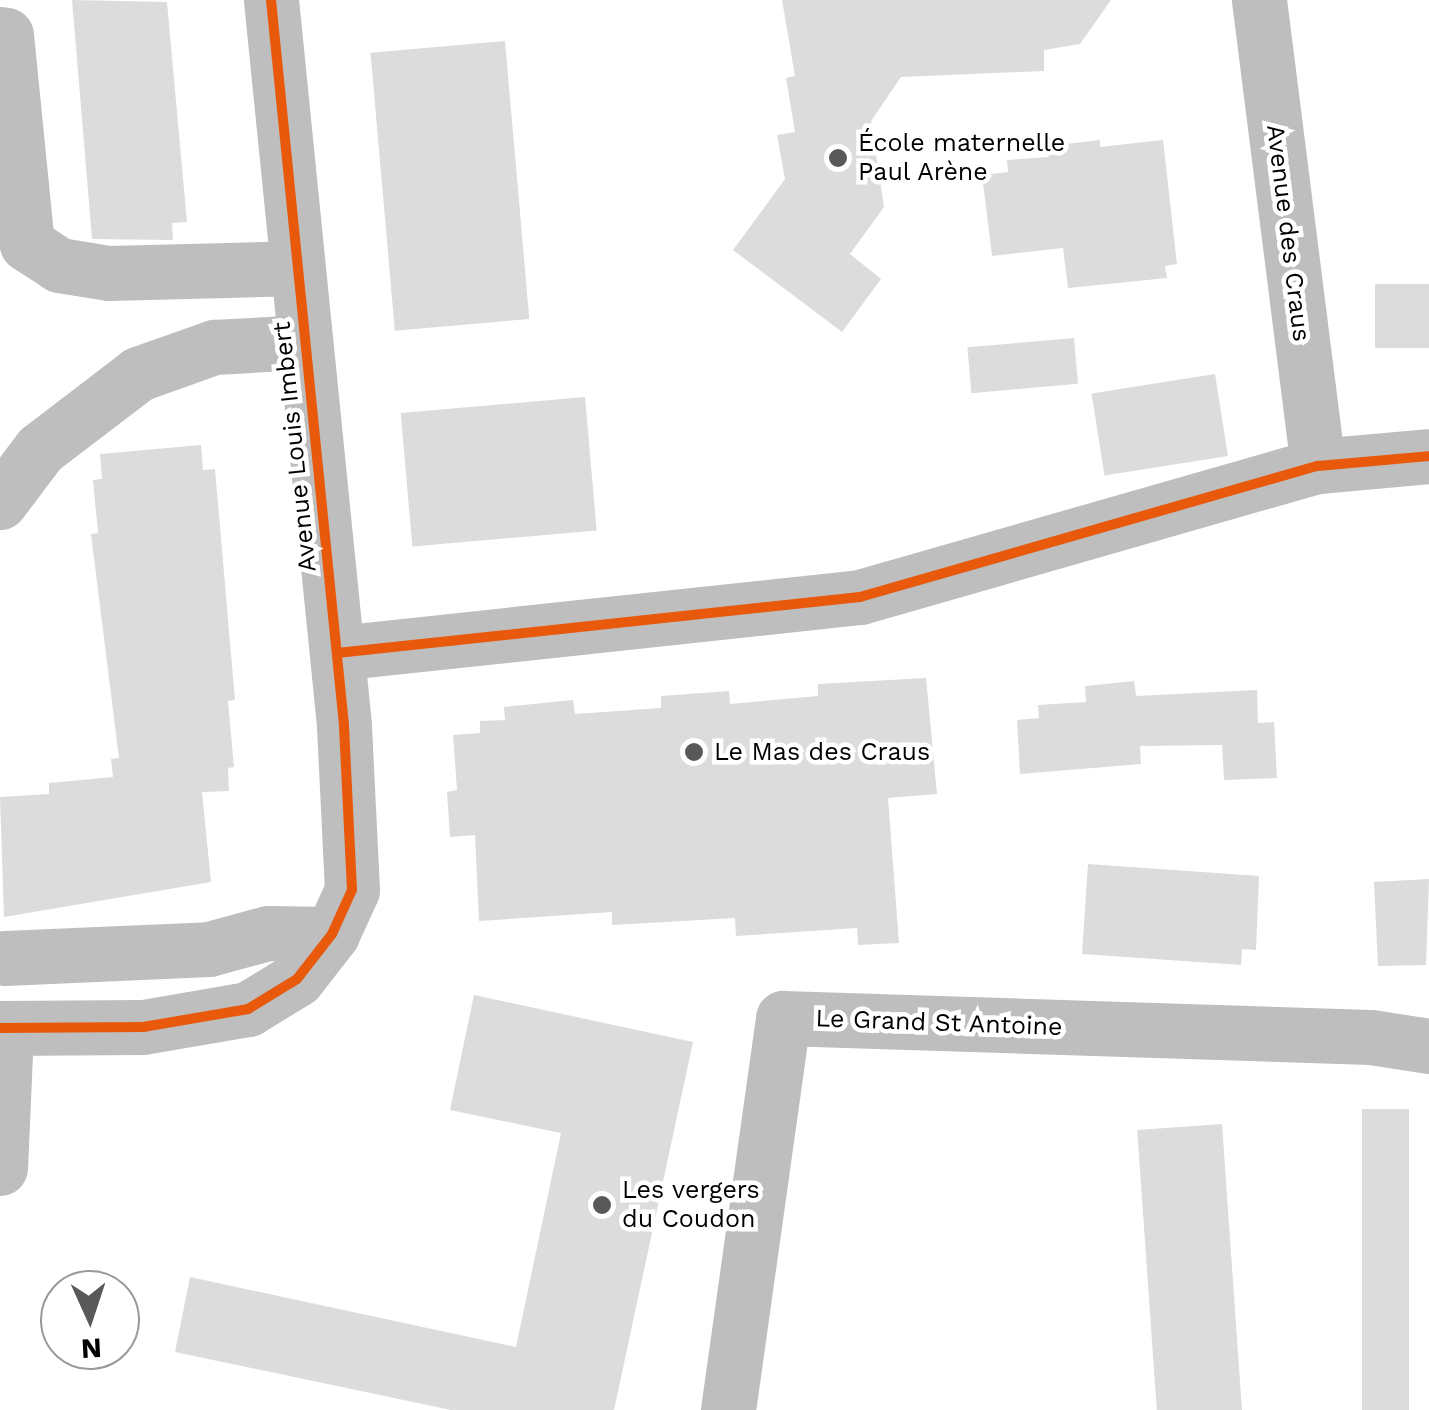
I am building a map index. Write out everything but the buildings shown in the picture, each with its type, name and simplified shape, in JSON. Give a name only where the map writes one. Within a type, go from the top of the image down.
[{"type":"street","name":"Avenue Louis Imbert","points":[[270,0],[354,846],[342,912]]},
{"type":"street","name":"Avenue des Craus","points":[[1258,0],[1318,466]]},
{"type":"street","points":[[0,34],[6,35],[27,244],[59,265],[109,274],[297,268]]},
{"type":"street","points":[[0,502],[40,449],[138,374],[214,347],[304,342]]},
{"type":"street","points":[[337,653],[860,597],[1318,466],[1429,456]]},
{"type":"street","points":[[4,958],[208,948],[342,912]]},
{"type":"street","points":[[0,1168],[3,1028],[143,1027],[248,1009],[297,978],[342,912]]},
{"type":"street","name":"Le Grand St Antoine","points":[[728,1410],[782,1018],[1371,1037],[1429,1046]]},
{"type":"cycle path","points":[[0,1028],[143,1027],[248,1009],[297,979],[332,934],[352,890],[344,725],[271,0]]},
{"type":"cycle path","points":[[337,653],[860,597],[1318,466],[1429,456]]},
{"type":"place","name":"École maternelle Paul Arène","points":[[838,158]]},
{"type":"place","name":"Le Mas des Craus","points":[[694,752]]},
{"type":"place","name":"Les vergers du Coudon","points":[[602,1205]]}]
